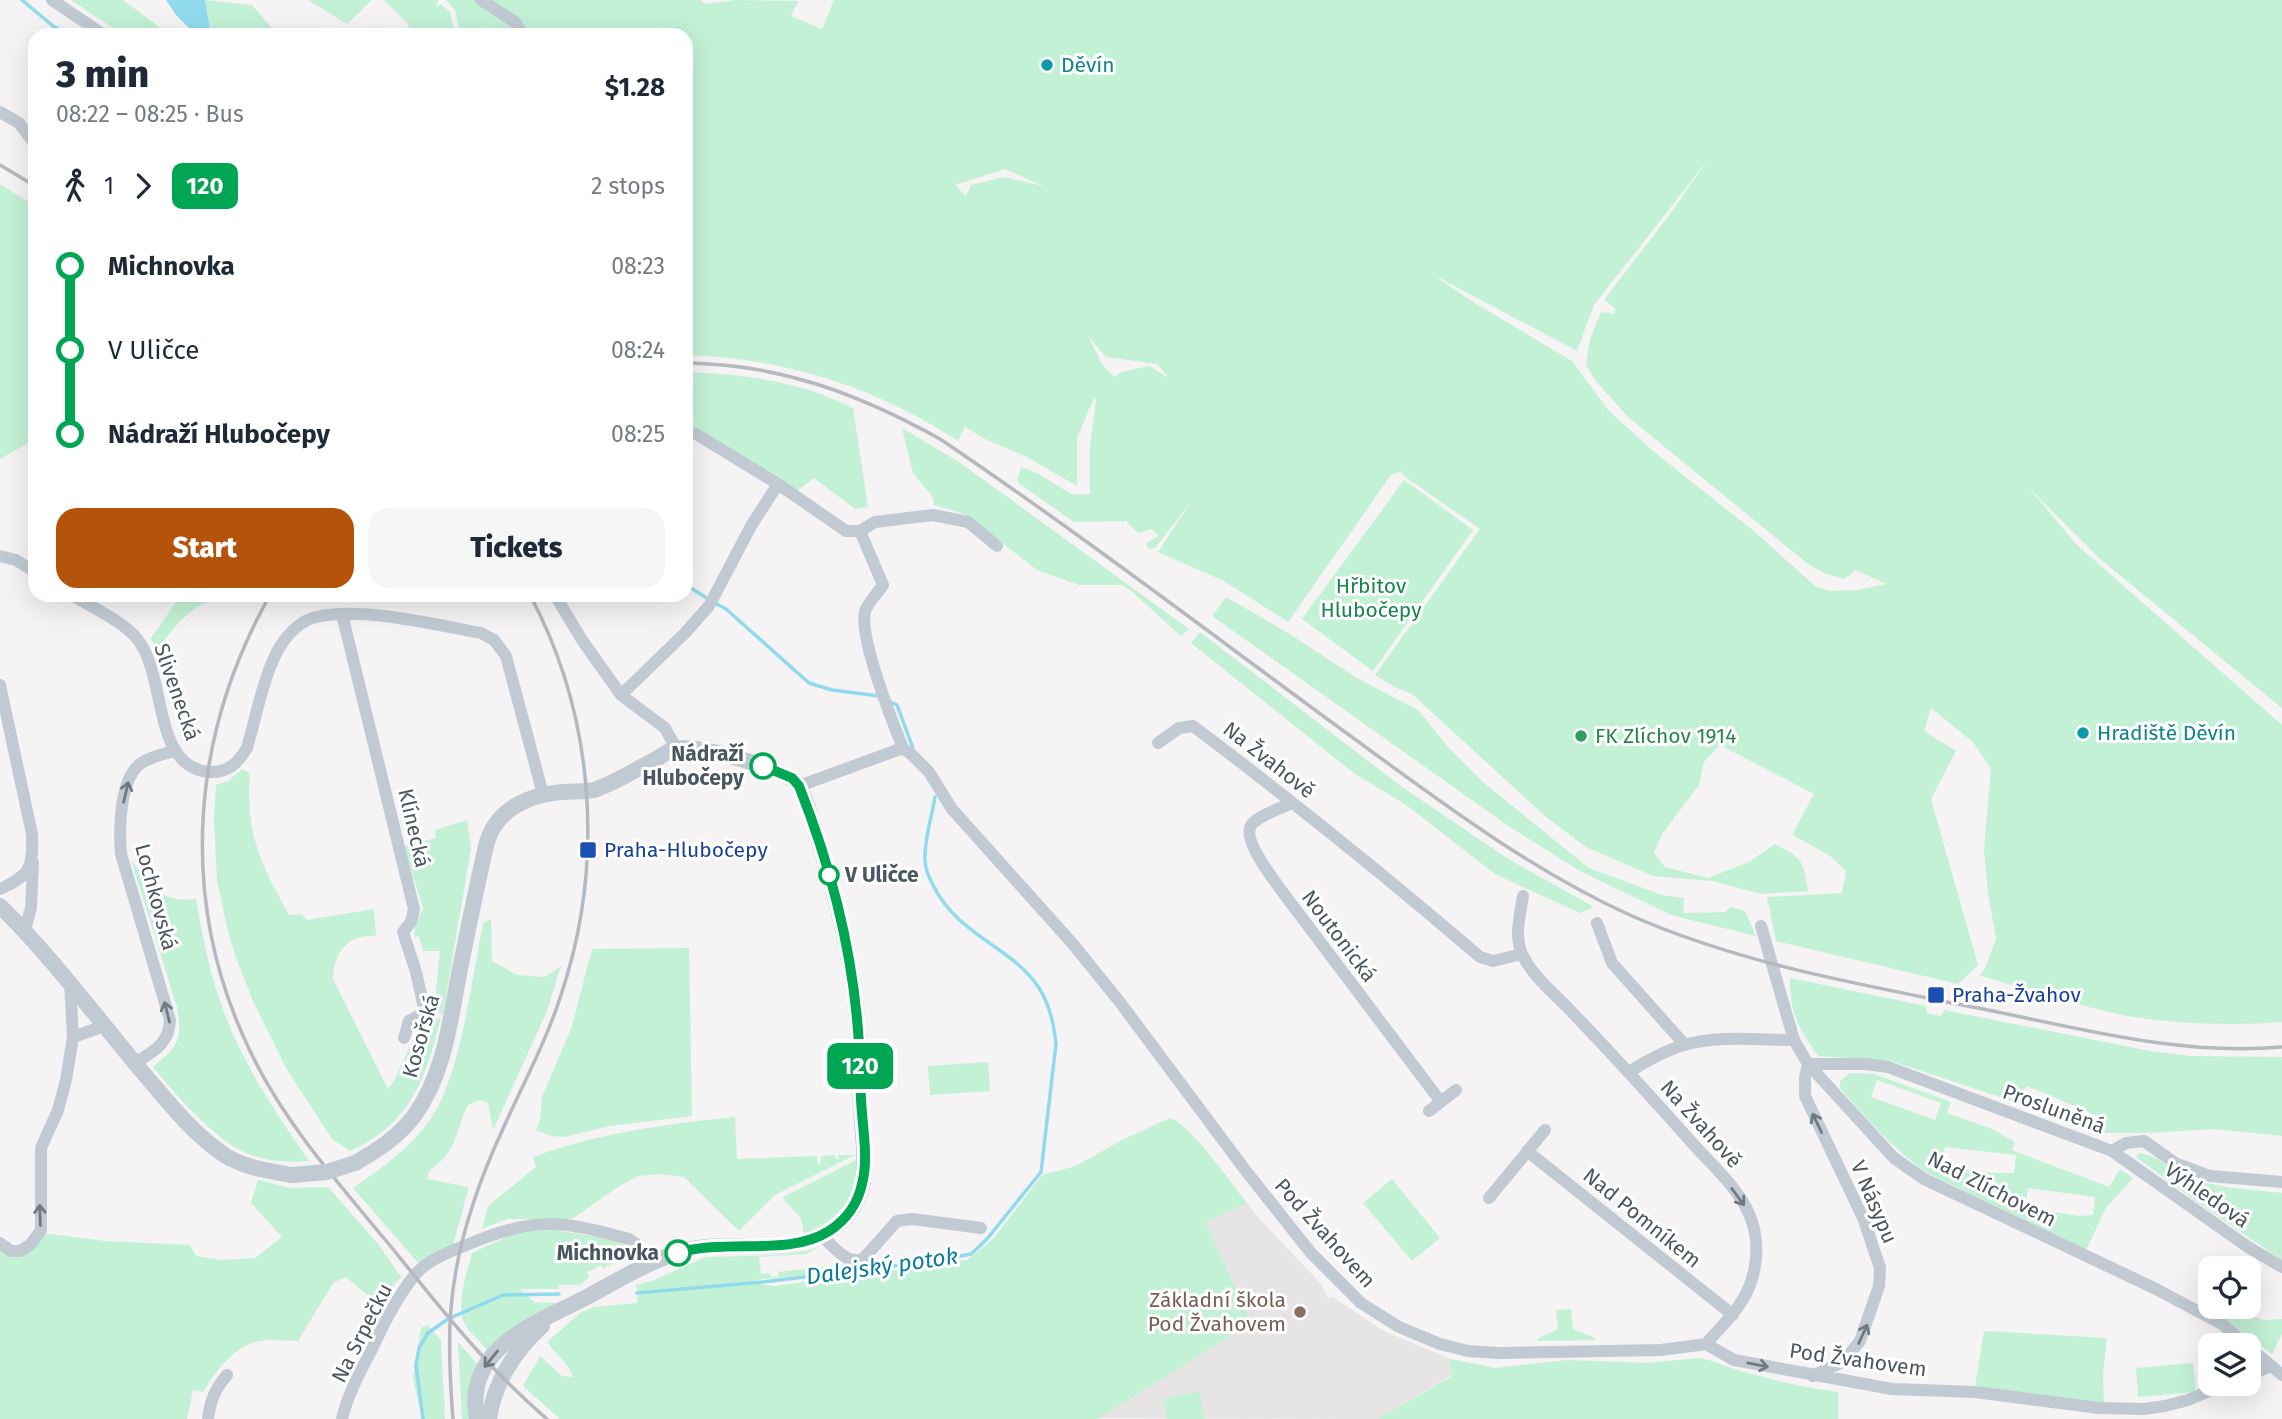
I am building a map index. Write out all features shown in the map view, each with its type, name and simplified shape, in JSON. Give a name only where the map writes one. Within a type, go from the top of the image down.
[{"type":"street","points":[[52,0],[94,28]]},
{"type":"street","points":[[481,0],[515,22],[519,28]]},
{"type":"street","points":[[0,112],[19,123],[28,135]]},
{"type":"street","points":[[696,434],[778,484],[846,531],[860,531],[875,522],[933,515],[968,523],[997,546]]},
{"type":"street","points":[[621,695],[685,633],[712,600],[751,526],[778,484]]},
{"type":"street","points":[[799,786],[903,748],[882,694],[863,621],[865,608],[883,585],[860,531]]},
{"type":"street","points":[[0,556],[28,565]]},
{"type":"street","name":"Slivenecká","points":[[83,602],[139,640],[154,676],[174,751],[195,771],[218,772],[232,767],[247,748],[274,658],[282,643],[303,622],[315,617],[342,614],[382,616],[481,633],[494,640],[506,656],[543,794]]},
{"type":"street","points":[[477,1419],[474,1397],[478,1382],[492,1356],[523,1329],[678,1253],[704,1247],[786,1245],[821,1236],[847,1215],[856,1202],[863,1183],[859,1045],[850,971],[839,910],[799,786],[789,777],[745,760],[676,748],[665,728],[621,695],[559,602]]},
{"type":"street","name":"Klínecká","points":[[342,614],[414,909],[411,922],[403,932],[425,1012],[409,1021],[404,1038]]},
{"type":"street","points":[[0,685],[32,834],[31,908],[25,930]]},
{"type":"street","name":"Na Žvahově","points":[[1158,743],[1179,728],[1193,726],[1400,888],[1480,957],[1493,961],[1522,954],[1539,978],[1629,1072],[1724,1178],[1741,1199],[1750,1217],[1756,1237],[1755,1270],[1742,1302],[1706,1344]]},
{"type":"street","name":"Kosořská","points":[[0,906],[25,930],[177,1113],[213,1147],[248,1167],[292,1175],[327,1172],[355,1163],[396,1136],[423,1101],[435,1077],[446,1039],[490,832],[508,810],[543,794],[595,789],[676,748]]},
{"type":"street","name":"Pod Žvahovem","points":[[903,748],[929,772],[952,809],[1072,943],[1119,1001],[1302,1242],[1361,1303],[1399,1327],[1468,1351],[1498,1353],[1661,1350],[1706,1344],[1734,1360],[1892,1389],[1975,1392],[2099,1408],[2144,1409],[2198,1396]]},
{"type":"street","name":"Lochkovská","points":[[135,1063],[165,1042],[170,1031],[170,1020],[121,854],[119,832],[125,787],[131,776],[141,762],[174,751]]},
{"type":"street","name":"Noutonická","points":[[1292,803],[1253,822],[1248,836],[1284,894],[1441,1102]]},
{"type":"street","points":[[0,889],[28,872],[33,856]]},
{"type":"street","points":[[1522,954],[1517,929],[1523,897]]},
{"type":"street","points":[[1597,923],[1612,963],[1685,1045]]},
{"type":"street","name":"Nad Zlíchovem","points":[[1761,926],[1794,1040],[1808,1064],[1894,1158],[1924,1179],[2222,1324],[2277,1370]]},
{"type":"street","points":[[0,1242],[11,1251],[19,1251],[30,1245],[41,1230],[41,1148],[64,1091],[73,1037],[70,983]]},
{"type":"street","points":[[73,1037],[104,1026]]},
{"type":"street","points":[[1629,1072],[1685,1045],[1725,1040],[1794,1040]]},
{"type":"street","name":"Prosluněná","points":[[1808,1064],[1866,1064],[1888,1068],[2112,1151],[2126,1143],[2144,1141],[2175,1163],[2210,1176],[2282,1182]]},
{"type":"street","name":"V Násypu","points":[[1808,1064],[1805,1096],[1864,1220],[1880,1268],[1879,1286],[1860,1341],[1844,1361],[1813,1376]]},
{"type":"street","points":[[1429,1111],[1456,1090]]},
{"type":"street","points":[[1489,1198],[1545,1130]]},
{"type":"street","name":"Nad Pomníkem","points":[[1527,1151],[1733,1315]]},
{"type":"street","name":"Výhledová","points":[[2112,1151],[2226,1232],[2282,1267]]},
{"type":"street","points":[[821,1236],[850,1261],[858,1262],[897,1221],[912,1219],[981,1228]]},
{"type":"street","name":"Na Srpečku","points":[[342,1419],[353,1388],[388,1316],[416,1274],[442,1255],[519,1226],[568,1224],[629,1239],[651,1264]]},
{"type":"street","points":[[489,1419],[495,1390],[514,1358],[530,1337],[567,1308]]},
{"type":"street","points":[[208,1419],[209,1404],[216,1388],[227,1375]]},
{"type":"shaded area","name":"Základní škola Pod Žvahovem","points":[[1247,1203],[1322,1285],[1328,1299],[1333,1297],[1384,1331],[1450,1359],[1452,1375],[1377,1419],[1097,1418],[1227,1338],[1250,1320],[1206,1222]]},
{"type":"green space","points":[[71,0],[123,0],[161,28],[113,28]]},
{"type":"green space","points":[[205,0],[252,5],[272,28],[210,28]]},
{"type":"green space","points":[[308,0],[372,0],[347,24]]},
{"type":"green space","points":[[384,0],[438,0],[436,8],[441,4],[450,12],[453,28],[408,28],[409,25]]},
{"type":"green space","points":[[446,0],[700,0],[705,4],[736,0],[798,1],[791,16],[822,29],[834,0],[2282,0],[2282,708],[2100,559],[2028,487],[2077,545],[2282,725],[2282,1022],[2204,1024],[2144,1019],[2090,1007],[1978,975],[1987,964],[1996,939],[1984,850],[1991,769],[1973,742],[1931,708],[1924,731],[1956,751],[1931,799],[1978,965],[1958,984],[1776,941],[1767,897],[1842,893],[1846,871],[1829,855],[1792,835],[1814,794],[1720,745],[1704,762],[1699,785],[1662,834],[1654,853],[1665,867],[1708,878],[1749,862],[1775,844],[1791,853],[1803,866],[1808,891],[1761,894],[1712,881],[1653,876],[1586,847],[1546,817],[1412,694],[1375,675],[1480,529],[1404,476],[1401,471],[1391,475],[1288,622],[1224,581],[1158,552],[1191,502],[1155,548],[1148,549],[1146,543],[1159,536],[1152,529],[1138,533],[1126,521],[1074,522],[1017,482],[1021,467],[1039,474],[1071,494],[1090,494],[1094,398],[1077,438],[1077,486],[1027,457],[965,427],[958,441],[895,405],[828,379],[758,362],[693,355],[693,28],[459,28],[455,10]],"holes":[[[1710,157],[1604,300],[1616,309],[1614,314],[1601,312],[1590,339],[1586,364],[1595,380],[1628,417],[1808,564],[1826,574],[1844,579],[1856,570],[1886,584],[1857,590],[1829,591],[1815,586],[1755,532],[1653,451],[1608,410],[1572,361],[1473,302],[1432,274],[1577,351],[1594,305]],[[1005,169],[1043,186],[1004,177],[971,185],[966,196],[955,185]],[[1088,336],[1106,357],[1157,364],[1169,378],[1149,366],[1121,372],[1114,377],[1102,364]]]},
{"type":"green space","points":[[0,184],[28,202],[28,443],[0,459]]},
{"type":"green space","points":[[693,372],[792,385],[853,408],[868,507],[855,509],[814,478],[797,491],[694,428]]},
{"type":"green space","points":[[902,428],[959,462],[1189,629],[1181,636],[1122,585],[1079,585],[1037,570],[965,514],[934,505],[932,496],[913,473]]},
{"type":"green space","name":"Hřbitov Hlubočepy","points":[[1404,480],[1473,530],[1373,671],[1302,619]]},
{"type":"green space","points":[[1226,597],[1290,634],[1355,677],[1418,710],[1448,747],[1485,784],[1589,868],[1662,895],[1684,898],[1683,913],[1725,912],[1731,907],[1745,911],[1756,936],[1671,915],[1580,871],[1507,825],[1212,616]]},
{"type":"green space","points":[[176,602],[208,602],[185,616],[157,650],[151,638]]},
{"type":"green space","points":[[1200,632],[1402,787],[1510,860],[1594,907],[1580,913],[1495,874],[1405,804],[1355,774],[1191,643]]},
{"type":"green space","points":[[242,769],[250,773],[250,814],[257,848],[289,915],[301,914],[307,920],[374,909],[376,936],[358,938],[344,947],[336,961],[333,979],[388,1089],[422,1020],[441,1018],[429,1061],[412,1097],[388,1127],[350,1151],[332,1139],[286,1068],[253,1001],[227,927],[217,880],[214,818],[216,785],[228,781]]},
{"type":"green space","points":[[467,820],[471,848],[443,1015],[434,1009],[440,951],[423,951],[419,936],[414,937],[415,925],[423,908],[404,846],[436,838],[435,830]]},
{"type":"green space","points":[[131,860],[158,891],[174,899],[196,899],[212,974],[236,1041],[258,1082],[309,1161],[274,1160],[240,1150],[205,1124],[153,1067],[177,1042],[179,1018]]},
{"type":"green space","points":[[491,919],[492,961],[517,975],[545,977],[561,966],[547,1011],[493,1130],[488,1103],[480,1100],[468,1105],[450,1149],[429,1171],[427,1179],[469,1187],[453,1245],[419,1264],[353,1188],[404,1149],[430,1120],[441,1101],[464,1025],[483,923]]},
{"type":"green space","points":[[689,948],[692,1116],[610,1126],[564,1137],[536,1130],[540,1120],[542,1097],[572,1026],[592,949]]},
{"type":"green space","points":[[1790,978],[1926,1006],[1927,1013],[1941,1016],[1944,1010],[2150,1051],[2191,1056],[2282,1057],[2282,1136],[2215,1129],[2100,1133],[2105,1119],[2027,1086],[2015,1102],[1891,1061],[1818,1056],[1796,1020]]},
{"type":"green space","points":[[988,1062],[990,1091],[930,1095],[928,1066]]},
{"type":"green space","points":[[1850,1073],[1874,1074],[1951,1102],[1947,1113],[1992,1129],[2015,1142],[2012,1150],[2109,1187],[2120,1169],[2133,1178],[2106,1208],[2086,1250],[1927,1173],[1870,1122],[1840,1088],[1840,1081]],"holes":[[[1877,1080],[1941,1103],[1935,1120],[1871,1097]],[[1945,1147],[2016,1155],[2014,1173],[1942,1166]],[[2028,1188],[2095,1197],[2093,1215],[2079,1216],[2025,1207]]]},
{"type":"green space","points":[[735,1117],[737,1159],[817,1156],[817,1163],[821,1164],[821,1156],[835,1155],[836,1159],[839,1159],[839,1155],[855,1155],[775,1195],[739,1231],[684,1177],[658,1174],[638,1176],[572,1219],[507,1219],[482,1229],[488,1206],[536,1167],[533,1157],[632,1131]]},
{"type":"green space","points":[[1170,1118],[1199,1142],[1247,1203],[1206,1222],[1250,1320],[1227,1338],[1098,1419],[560,1419],[523,1386],[540,1356],[562,1376],[573,1377],[566,1364],[547,1342],[580,1313],[594,1307],[637,1303],[638,1290],[635,1285],[652,1281],[706,1257],[778,1255],[807,1251],[823,1245],[806,1254],[759,1257],[761,1274],[770,1273],[771,1277],[778,1276],[778,1272],[845,1264],[852,1267],[860,1265],[861,1270],[755,1280],[758,1284],[775,1286],[967,1260],[994,1238],[1042,1175],[1076,1166],[1122,1140]]},
{"type":"green space","points":[[2138,1153],[2152,1156],[2179,1173],[2209,1184],[2282,1193],[2282,1260],[2136,1157]]},
{"type":"green space","points":[[858,1159],[854,1185],[844,1205],[829,1221],[806,1234],[803,1232],[799,1216],[783,1197]]},
{"type":"green space","points":[[1392,1179],[1440,1238],[1412,1261],[1363,1203]]},
{"type":"green space","points":[[258,1180],[291,1188],[328,1187],[378,1244],[401,1277],[378,1304],[346,1277],[333,1283],[298,1341],[265,1340],[245,1346],[236,1352],[221,1366],[203,1392],[193,1390],[187,1419],[0,1419],[0,1246],[18,1257],[43,1233],[105,1241],[190,1245],[196,1256],[221,1260],[255,1258],[282,1237],[251,1203]]},
{"type":"green space","points":[[554,1230],[618,1240],[625,1246],[622,1247],[624,1257],[603,1269],[601,1265],[587,1272],[589,1277],[580,1285],[559,1285],[559,1289],[520,1289],[534,1302],[557,1303],[526,1319],[488,1351],[467,1328],[461,1312],[463,1286],[472,1253],[520,1231]]},
{"type":"green space","points":[[1571,1309],[1573,1329],[1595,1340],[1537,1341],[1558,1329],[1556,1310]]},
{"type":"green space","points":[[2224,1319],[2282,1319],[2282,1334],[2272,1354],[2261,1346],[2261,1333],[2243,1333]]},
{"type":"green space","points":[[427,1325],[441,1340],[445,1419],[422,1419],[413,1378],[421,1328]]},
{"type":"green space","points":[[1984,1331],[2107,1338],[2103,1374],[2104,1404],[1975,1387]]},
{"type":"green space","points":[[458,1342],[479,1366],[471,1419],[462,1419]]},
{"type":"green space","points":[[1698,1358],[1777,1381],[1838,1392],[1838,1419],[1377,1419],[1452,1376],[1450,1359],[1496,1368],[1567,1360],[1647,1363]]},
{"type":"green space","points":[[2193,1363],[2196,1392],[2138,1397],[2136,1368]]},
{"type":"green space","points":[[1199,1391],[1205,1419],[1167,1419],[1163,1399]]},
{"type":"water","points":[[166,0],[205,0],[210,28],[189,28]]},
{"type":"waterway","name":"Dalejský potok","points":[[22,0],[57,28]]},
{"type":"waterway","name":"Dalejský potok","points":[[693,589],[708,599]]},
{"type":"waterway","name":"Dalejský potok","points":[[715,603],[726,609],[809,683],[832,690],[879,696]]},
{"type":"waterway","name":"Dalejský potok","points":[[889,701],[897,705],[913,748]]},
{"type":"waterway","name":"Dalejský potok","points":[[637,1293],[763,1282],[971,1254],[987,1239],[1041,1172],[1056,1044],[1051,1015],[1043,994],[1027,974],[957,918],[932,884],[925,856],[935,797]]},
{"type":"waterway","name":"Dalejský potok","points":[[423,1419],[416,1365],[419,1348],[428,1333],[448,1319],[503,1295],[559,1294]]},
{"type":"railway","points":[[0,165],[28,182]]},
{"type":"railway","points":[[693,363],[754,369],[818,384],[879,408],[940,439],[1484,832],[1556,877],[1632,916],[1674,933],[1761,961],[2094,1032],[2206,1048],[2282,1047]]},
{"type":"railway","points":[[267,602],[243,650],[223,707],[209,764],[203,823],[204,882],[212,940],[228,998],[266,1081],[314,1153],[463,1335],[503,1378],[547,1419]]},
{"type":"railway","points":[[453,1419],[450,1322],[463,1240],[476,1195],[493,1152],[541,1047],[561,995],[575,945],[584,894],[588,843],[580,741],[552,642],[533,602]]},
{"type":"bus line","name":"120","points":[[678,1253],[704,1247],[786,1245],[814,1239],[842,1221],[856,1202],[863,1183],[859,1045],[839,910],[799,786],[792,778],[763,766]]},
{"type":"place","name":"Děvín","points":[[1047,65]]},
{"type":"place","name":"Hradiště Děvín","points":[[2083,733]]},
{"type":"place","name":"FK Zlíchov 1914","points":[[1581,736]]},
{"type":"place","name":"Nádraží Hlubočepy","points":[[763,766]]},
{"type":"place","name":"Praha-Hlubočepy","points":[[588,850]]},
{"type":"place","name":"V Uličce","points":[[829,875]]},
{"type":"place","name":"Praha-Žvahov","points":[[1936,995]]},
{"type":"place","name":"Michnovka","points":[[678,1253]]},
{"type":"place","name":"Základní škola Pod Žvahovem","points":[[1300,1312]]}]
